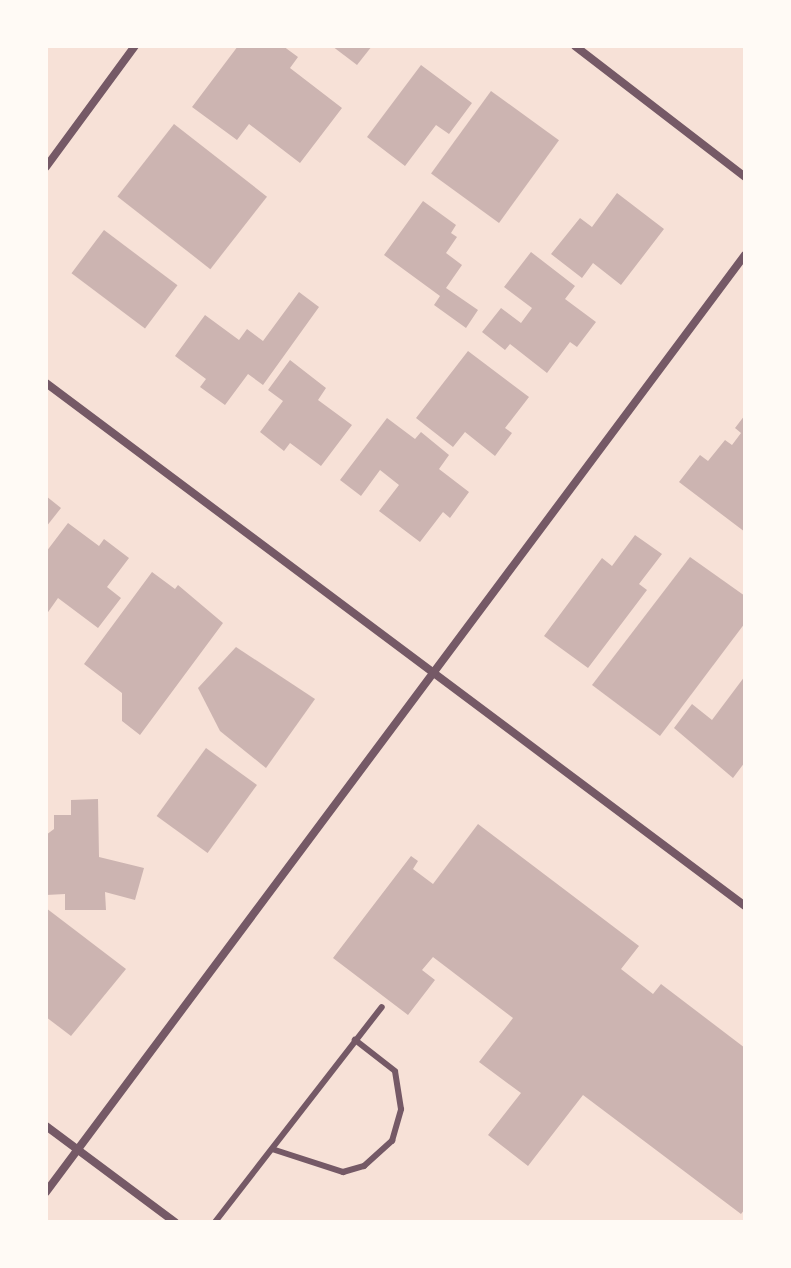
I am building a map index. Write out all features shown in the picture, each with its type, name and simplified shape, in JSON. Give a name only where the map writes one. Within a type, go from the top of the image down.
[{"type":"street","points":[[46,167],[135,46]]},
{"type":"street","points":[[575,46],[745,177]]},
{"type":"street","points":[[46,1192],[436,674],[745,255]]},
{"type":"street","points":[[46,383],[745,906]]},
{"type":"street","points":[[46,1126],[175,1222]]},
{"type":"lane","points":[[215,1222],[382,1007]]},
{"type":"lane","points":[[272,1149],[343,1172],[364,1166],[392,1141],[401,1109],[395,1071],[355,1040]]},
{"type":"building","points":[[238,46],[283,46],[298,57],[290,68],[342,108],[300,163],[249,124],[237,140],[192,107]]},
{"type":"building","points":[[332,46],[372,46],[357,65]]},
{"type":"building","points":[[421,65],[472,103],[449,134],[436,125],[405,166],[367,137]]},
{"type":"building","points":[[491,91],[559,140],[499,223],[431,174]]},
{"type":"building","points":[[174,124],[267,197],[210,269],[117,196]]},
{"type":"building","points":[[617,193],[664,229],[621,285],[593,263],[582,278],[551,254],[580,218],[592,227]]},
{"type":"building","points":[[423,201],[456,225],[451,233],[457,237],[446,253],[462,265],[446,288],[478,310],[466,328],[434,305],[440,296],[384,255]]},
{"type":"building","points":[[104,230],[177,285],[145,328],[72,273]]},
{"type":"building","points":[[531,252],[575,286],[565,299],[596,322],[577,347],[570,342],[547,373],[510,344],[505,350],[482,332],[501,308],[521,323],[532,308],[504,287]]},
{"type":"building","points":[[299,292],[319,307],[263,385],[248,374],[225,405],[200,387],[206,379],[175,356],[205,315],[239,340],[247,329],[263,341]]},
{"type":"building","points":[[468,351],[529,397],[505,428],[512,433],[495,456],[465,432],[453,447],[416,418]]},
{"type":"building","points":[[290,360],[326,388],[318,400],[352,425],[321,466],[290,443],[284,451],[260,432],[283,401],[268,390]]},
{"type":"building","points":[[745,415],[745,532],[679,482],[700,455],[708,461],[725,440],[732,445],[741,433],[735,428]]},
{"type":"building","points":[[387,418],[415,439],[421,432],[449,455],[439,469],[469,492],[450,518],[443,512],[420,542],[379,511],[399,485],[380,470],[361,496],[340,480]]},
{"type":"building","points":[[46,496],[61,508],[46,527]]},
{"type":"building","points":[[68,523],[99,546],[104,539],[129,558],[107,587],[121,598],[98,628],[58,598],[46,615],[46,552]]},
{"type":"building","points":[[635,535],[662,554],[639,584],[647,590],[588,668],[544,636],[602,558],[612,566]]},
{"type":"building","points":[[690,557],[745,596],[745,623],[660,736],[592,685]]},
{"type":"building","points":[[152,572],[175,589],[178,585],[223,623],[140,735],[122,721],[122,693],[84,664]]},
{"type":"building","points":[[236,647],[315,699],[266,768],[220,731],[198,688]]},
{"type":"building","points":[[745,676],[745,762],[733,778],[674,728],[692,704],[712,720]]},
{"type":"building","points":[[206,748],[257,785],[208,853],[157,816]]},
{"type":"building","points":[[98,799],[99,857],[144,868],[135,900],[105,892],[106,910],[65,910],[65,894],[46,895],[46,835],[54,829],[54,815],[71,815],[71,800]]},
{"type":"building","points":[[478,824],[639,946],[621,969],[653,994],[661,984],[745,1048],[745,1209],[741,1214],[583,1095],[528,1166],[488,1135],[521,1093],[479,1062],[513,1018],[433,957],[422,970],[435,980],[408,1015],[333,958],[411,856],[418,861],[413,869],[433,884]]},
{"type":"building","points":[[46,908],[126,969],[71,1036],[46,1017]]}]
